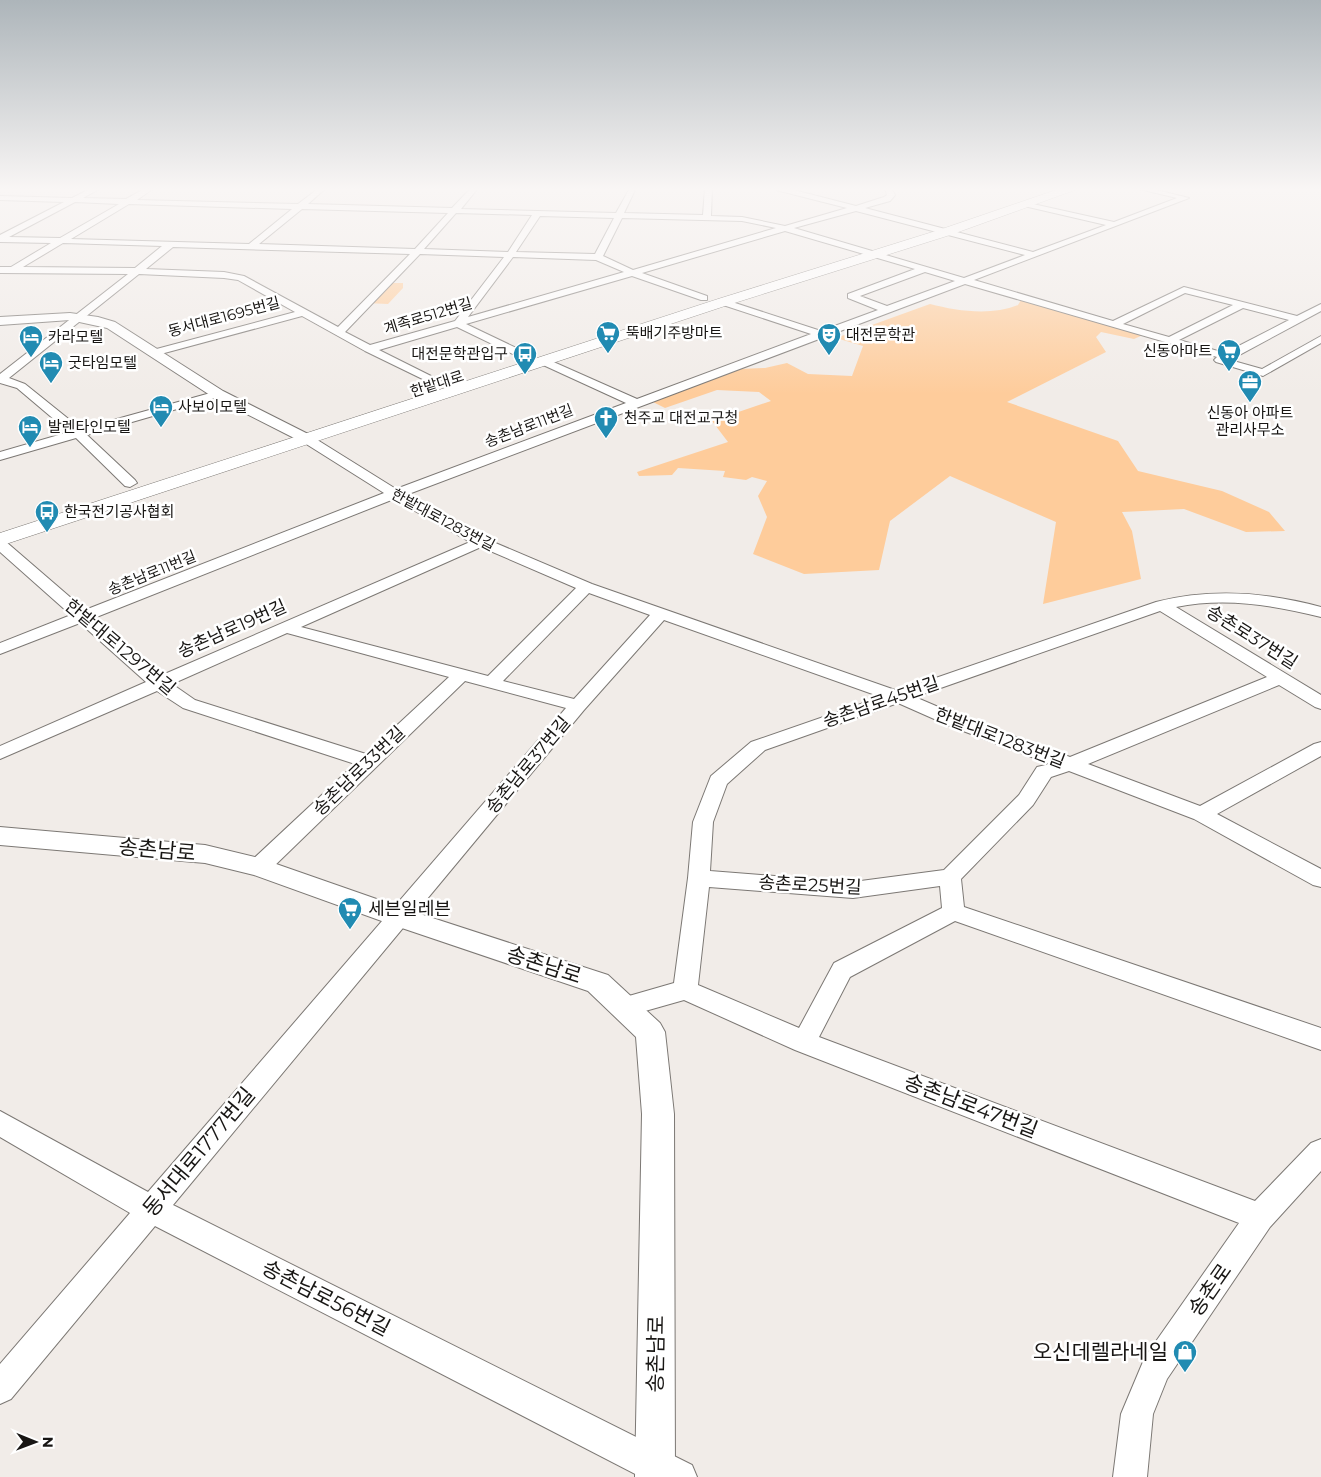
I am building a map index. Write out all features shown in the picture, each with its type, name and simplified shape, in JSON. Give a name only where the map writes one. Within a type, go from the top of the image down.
[{"type":"main road","name":"한밭대로","points":[[0,525],[704,298],[848,257]]},
{"type":"main road","name":"한밭대로","points":[[0,542],[307,439],[545,362],[851,257]]},
{"type":"street","points":[[14,269],[34,257]]},
{"type":"street","points":[[1,380],[155,257]]},
{"type":"street","points":[[339,332],[412,257]]},
{"type":"street","points":[[509,257],[459,322],[462,326],[525,356]]},
{"type":"street","points":[[595,257],[633,273],[704,298]]},
{"type":"street","name":"계족로512번길","points":[[369,349],[688,257]]},
{"type":"street","points":[[882,257],[1227,357]]},
{"type":"street","name":"송촌남로11번길","points":[[0,649],[84,618],[395,494],[962,280],[1029,257]]},
{"type":"street","points":[[886,309],[851,296],[924,269]]},
{"type":"street","points":[[0,270],[138,271],[224,275],[241,278],[369,349],[439,384]]},
{"type":"street","points":[[1114,324],[1184,290],[1298,319]]},
{"type":"street","points":[[723,302],[820,334]]},
{"type":"street","points":[[1170,340],[1242,305]]},
{"type":"street","points":[[1321,307],[1220,360],[1262,373],[1321,339]]},
{"type":"street","name":"동서대로1695번길","points":[[153,353],[303,313]]},
{"type":"street","name":"동서대로1695번길","points":[[0,321],[78,317],[98,320],[111,325],[218,394],[307,439]]},
{"type":"street","points":[[545,362],[635,403]]},
{"type":"street","points":[[1,380],[22,386],[79,434],[130,483]]},
{"type":"street","points":[[0,456],[218,394]]},
{"type":"street","name":"한밭대로1283번길","points":[[307,439],[395,494],[481,542],[586,586],[660,614],[896,696],[1069,765],[1201,814],[1321,879]]},
{"type":"street","name":"한밭대로1297번길","points":[[0,542],[158,683],[189,704],[369,762]]},
{"type":"street","name":"송촌남로19번길","points":[[0,753],[481,542]]},
{"type":"street","points":[[491,683],[586,586]]},
{"type":"street","name":"송촌남로45번길","points":[[685,990],[700,878],[703,822],[718,781],[758,746],[896,696],[1162,605],[1191,598],[1231,597],[1273,601],[1321,612]]},
{"type":"street","name":"송촌로37번길","points":[[1162,605],[1321,703]]},
{"type":"street","name":"송촌남로37번길","points":[[399,917],[578,706],[660,614]]},
{"type":"street","points":[[286,628],[578,706]]},
{"type":"street","name":"송촌남로33번길","points":[[259,867],[460,676]]},
{"type":"street","points":[[952,912],[950,877],[1026,800],[1044,772],[1069,765],[1281,678]]},
{"type":"street","points":[[1201,814],[1321,748]]},
{"type":"street","name":"송촌남로","points":[[0,836],[205,854],[259,867],[399,917],[598,983],[650,1032],[658,1114],[663,1474]]},
{"type":"street","name":"송촌로25번길","points":[[700,878],[853,890],[950,877]]},
{"type":"street","points":[[804,1042],[842,970],[952,912],[1321,1039]]},
{"type":"street","name":"동서대로1777번길","points":[[0,1388],[399,917]]},
{"type":"street","points":[[624,1007],[685,990]]},
{"type":"street","name":"송촌남로47번길","points":[[685,990],[804,1042],[1260,1217]]},
{"type":"street","name":"송촌남로56번길","points":[[0,1123],[151,1209],[663,1474]]},
{"type":"street","name":"송촌로","points":[[1130,1477],[1137,1414],[1156,1368],[1260,1217],[1321,1152]]},
{"type":"shaded area","points":[[387,283],[403,283],[403,288],[388,304],[365,303]]},
{"type":"shaded area","points":[[1021,300],[1143,335],[1134,339],[1101,332],[1096,337],[1106,352],[1007,402],[1118,441],[1138,471],[1222,491],[1269,512],[1285,531],[1246,532],[1184,509],[1122,512],[1132,531],[1141,579],[1043,604],[1056,522],[950,476],[890,521],[879,570],[804,574],[753,554],[767,517],[758,496],[767,481],[752,477],[746,480],[723,477],[725,471],[678,468],[672,475],[639,476],[637,472],[728,442],[712,421],[771,401],[759,392],[717,390],[665,408],[651,401],[738,369],[765,368],[787,363],[808,374],[852,376],[863,346],[836,338],[930,304],[951,309],[985,311],[1018,305]]},
{"type":"place","name":"뚝배기주방마트","points":[[608,354]]},
{"type":"place","name":"대전문학관","points":[[829,356]]},
{"type":"place","name":"카라모텔","points":[[31,358]]},
{"type":"place","name":"신동아마트","points":[[1229,372]]},
{"type":"place","name":"대전문학관입구","points":[[525,375]]},
{"type":"place","name":"굿타임모텔","points":[[51,384]]},
{"type":"place","name":"신동아 아파트 관리사무소","points":[[1250,403]]},
{"type":"place","name":"사보이모텔","points":[[161,428]]},
{"type":"place","name":"천주교 대전교구청","points":[[606,439]]},
{"type":"place","name":"발렌타인모텔","points":[[30,448]]},
{"type":"place","name":"한국전기공사협회","points":[[47,533]]},
{"type":"place","name":"세븐일레븐","points":[[350,930]]},
{"type":"place","name":"오신데렐라네일","points":[[1185,1373]]}]
